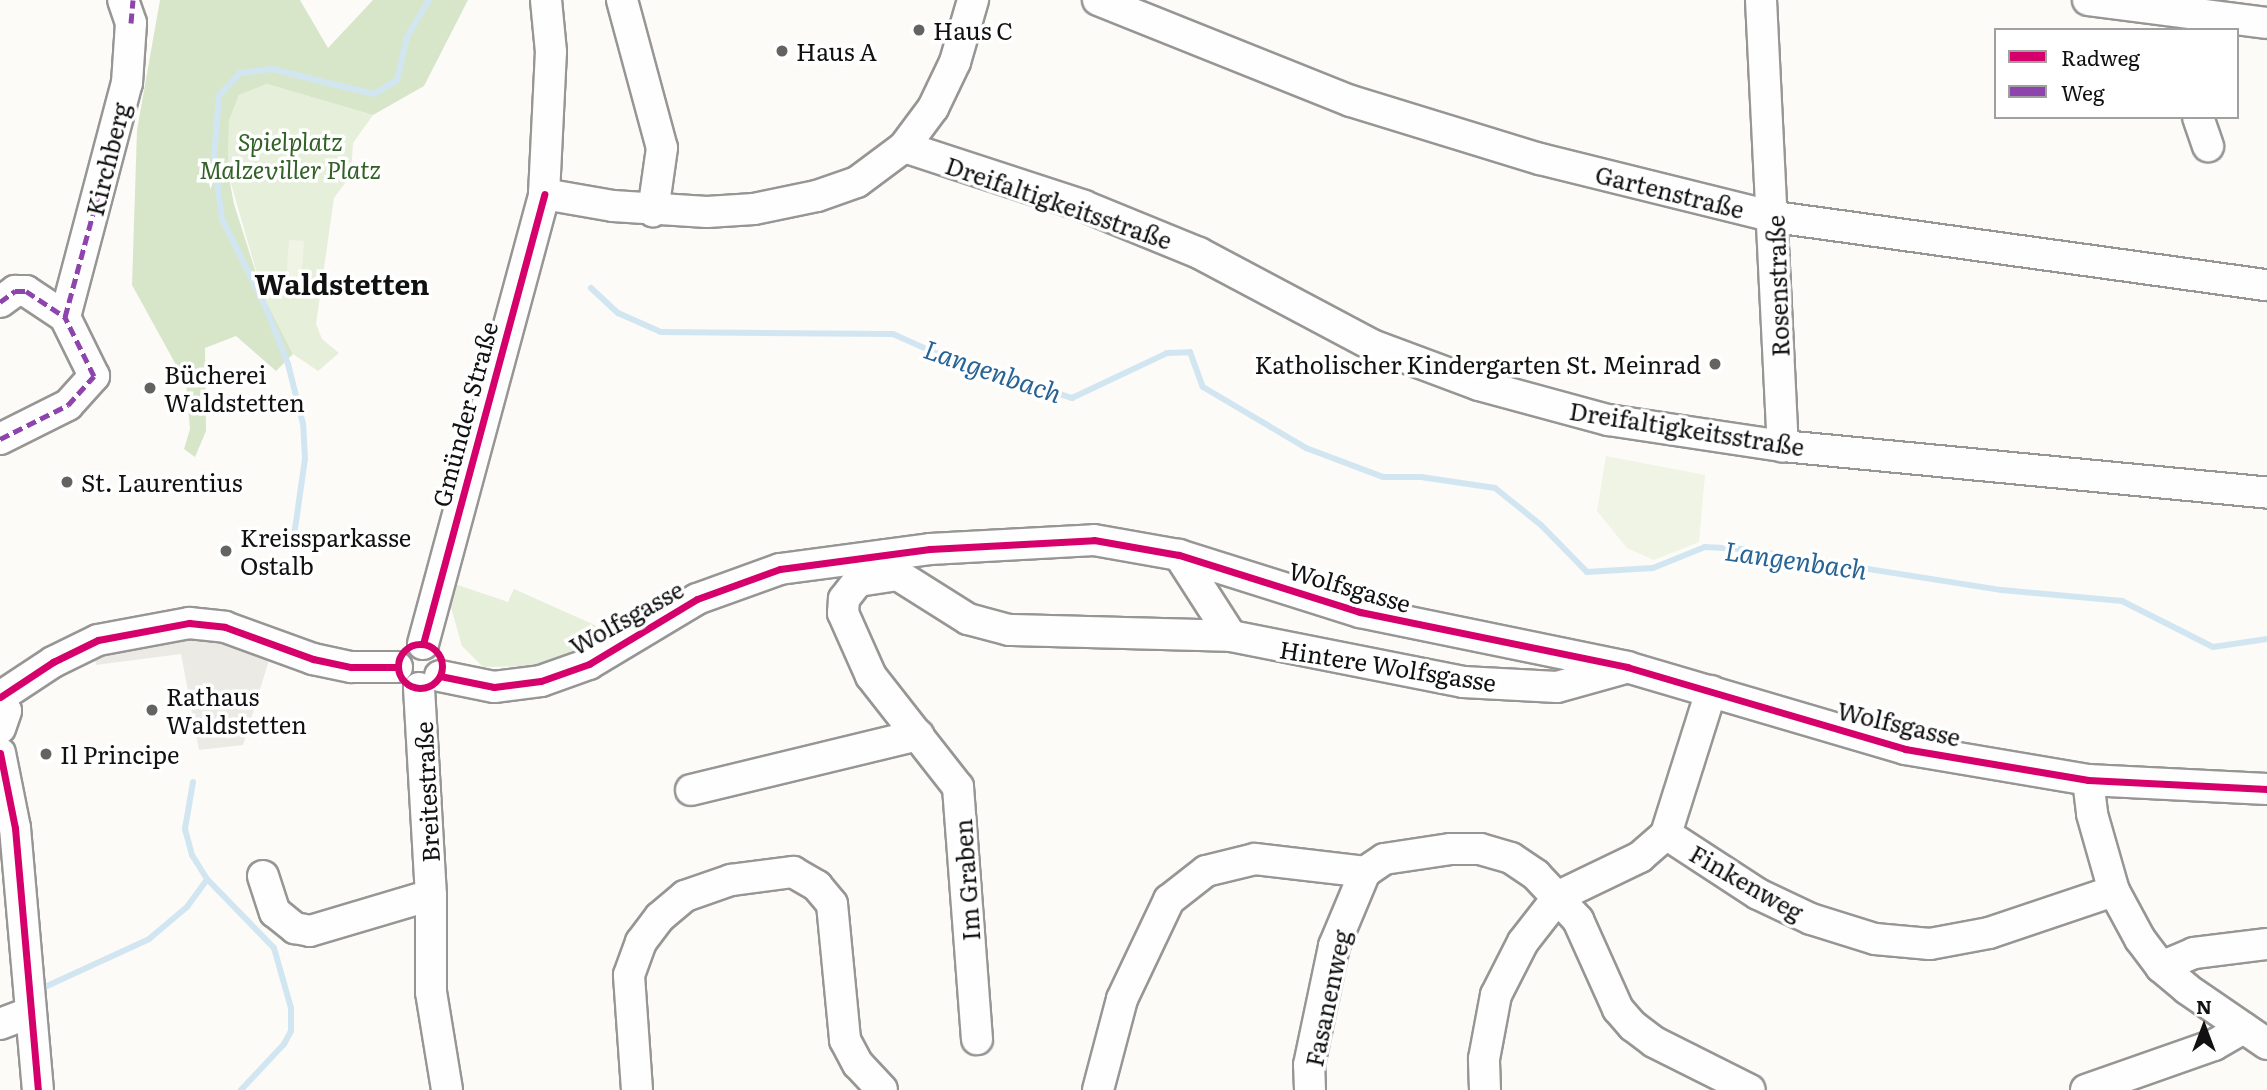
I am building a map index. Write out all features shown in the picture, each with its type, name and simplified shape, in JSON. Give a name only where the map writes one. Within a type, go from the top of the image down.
[{"type":"street","name":"Kirchberg","points":[[65,317],[127,83],[131,23],[123,0]]},
{"type":"street","name":"Gmünder Straße","points":[[423,644],[544,194],[551,52],[546,0]]},
{"type":"street","points":[[622,0],[662,148],[653,211]]},
{"type":"street","points":[[544,194],[653,211],[754,209],[817,196],[857,182],[904,147],[933,108],[956,62],[973,0]]},
{"type":"street","name":"Gartenstraße","points":[[1098,0],[1351,101],[1540,159],[1775,217],[2267,285]]},
{"type":"street","name":"Rosenstraße","points":[[1761,0],[1775,217],[1783,446]]},
{"type":"street","points":[[2088,0],[2161,13],[2267,23]]},
{"type":"street","points":[[2199,119],[2208,146]]},
{"type":"street","name":"Dreifaltigkeitsstraße","points":[[904,147],[1084,206],[1199,253],[1372,345],[1479,385],[1608,420],[1783,446],[2267,493]]},
{"type":"street","points":[[0,302],[15,291],[26,291],[65,317],[73,340],[92,367],[90,383],[53,415],[0,438],[0,433]]},
{"type":"street","name":"Wolfsgasse","points":[[430,682],[494,687],[541,681],[589,664],[698,599],[780,569],[892,565],[1094,540],[1179,555],[1360,612],[1627,667],[1894,746],[2088,780],[2267,789]]},
{"type":"street","points":[[1179,555],[1231,636]]},
{"type":"street","name":"Hintere Wolfsgasse","points":[[892,565],[968,619],[989,626],[1231,636],[1462,682],[1557,687],[1627,667]]},
{"type":"street","name":"Im Graben","points":[[892,565],[858,581],[844,599],[843,613],[872,676],[958,787],[977,1039]]},
{"type":"street","points":[[0,728],[6,715],[0,698],[53,662],[98,640],[139,629],[189,622],[225,627],[351,667],[397,667]]},
{"type":"street","points":[[423,644],[440,656],[430,682],[407,684],[397,667],[402,652],[423,644]]},
{"type":"street","name":"Breitestraße","points":[[430,682],[431,992],[446,1090]]},
{"type":"street","points":[[1485,1090],[1484,1059],[1496,995],[1523,942],[1559,896],[1640,857],[1666,834],[1711,691]]},
{"type":"street","points":[[691,790],[918,735]]},
{"type":"street","points":[[0,753],[15,828],[29,1013],[38,1090]]},
{"type":"street","points":[[2088,780],[2092,814],[2115,891],[2161,967],[2255,1036]]},
{"type":"street","name":"Finkenweg","points":[[1666,834],[1758,894],[1811,919],[1875,939],[1930,944],[1989,933],[2115,891]]},
{"type":"street","points":[[1098,1090],[1122,999],[1169,900],[1206,871],[1255,859],[1365,872],[1384,859],[1413,853],[1480,849],[1511,858],[1559,896],[1578,920],[1618,1009],[1633,1026],[1654,1042],[1750,1090]]},
{"type":"street","points":[[637,1090],[629,975],[640,942],[660,916],[685,896],[731,880],[793,872],[817,886],[832,904],[845,1040],[878,1089]]},
{"type":"street","name":"Fasanenweg","points":[[1310,1090],[1309,1065],[1334,946],[1365,872]]},
{"type":"street","name":"Breitestraße","points":[[263,876],[275,912],[295,928],[310,931],[431,895]]},
{"type":"street","points":[[2161,967],[2194,953],[2267,944]]},
{"type":"street","points":[[0,1024],[29,1013]]},
{"type":"street","points":[[2086,1090],[2214,1045],[2255,1036]]},
{"type":"green space","points":[[160,0],[300,0],[328,48],[373,0],[468,0],[424,86],[373,115],[267,84],[239,95],[229,121],[228,173],[234,204],[263,295],[293,354],[276,371],[236,336],[205,348],[206,431],[195,457],[184,449],[190,429],[186,383],[132,285],[137,130]]},
{"type":"green space","name":"Spielplatz Malzeviller Platz","points":[[267,84],[373,115],[353,143],[351,175],[334,198],[316,324],[322,339],[339,353],[318,371],[293,354],[263,295],[228,173],[229,121],[239,95]]},
{"type":"green space","points":[[289,240],[304,241],[301,282],[286,281]]},
{"type":"green space","points":[[1606,456],[1705,475],[1699,542],[1654,560],[1627,548],[1597,511]]},
{"type":"green space","points":[[449,582],[508,602],[514,589],[599,627],[600,637],[542,666],[483,667],[462,646],[448,597]]},
{"type":"shaded area","points":[[189,632],[269,660],[243,745],[199,750],[181,654],[96,665],[94,654]]},
{"type":"waterway","points":[[293,543],[305,459],[303,424],[288,364],[266,308],[222,219],[214,157],[219,96],[240,73],[272,69],[374,94],[397,80],[407,37],[429,0]]},
{"type":"waterway","name":"Langenbach","points":[[591,288],[618,313],[661,332],[893,334],[942,356],[1072,398],[1167,353],[1190,352],[1203,387],[1306,448],[1383,477],[1421,477],[1495,488],[1541,525],[1587,572],[1653,568],[1705,547],[1742,549],[2002,590],[2122,601],[2213,647],[2267,639]]},
{"type":"waterway","points":[[193,782],[185,829],[192,855],[207,879],[274,948],[291,1008],[291,1031],[284,1044],[241,1090]]},
{"type":"waterway","points":[[47,986],[149,939],[187,907],[207,879]]},
{"type":"marked path","points":[[131,23],[133,0]]},
{"type":"marked path","points":[[0,439],[68,405],[94,376],[65,317],[100,188]]},
{"type":"marked path","points":[[0,302],[15,291],[26,291],[65,317]]},
{"type":"cycle path","points":[[423,644],[544,194]]},
{"type":"cycle path","points":[[440,676],[494,687],[541,681],[589,664],[697,599],[780,569],[930,549],[1094,540],[1179,555],[1360,612],[1627,667],[1905,749],[2088,780],[2267,789]]},
{"type":"cycle path","points":[[0,697],[53,662],[98,640],[189,623],[225,627],[313,659],[351,667],[397,667]]},
{"type":"cycle path","points":[[420,644],[436,650],[442,666],[436,682],[420,688],[404,682],[398,666],[404,650],[420,644]]},
{"type":"cycle path","points":[[0,753],[15,828],[38,1090]]},
{"type":"place","name":"Haus C","points":[[919,30]]},
{"type":"place","name":"Haus A","points":[[782,51]]},
{"type":"place","name":"Katholischer Kindergarten St. Meinrad","points":[[1715,364]]},
{"type":"place","name":"Bücherei Waldstetten","points":[[150,388]]},
{"type":"place","name":"St. Laurentius","points":[[67,482]]},
{"type":"place","name":"Kreissparkasse Ostalb","points":[[226,551]]},
{"type":"place","name":"Rathaus Waldstetten","points":[[152,710]]},
{"type":"place","name":"Il Principe","points":[[46,754]]},
{"type":"district","name":"Waldstetten","points":[[342,283]]}]
